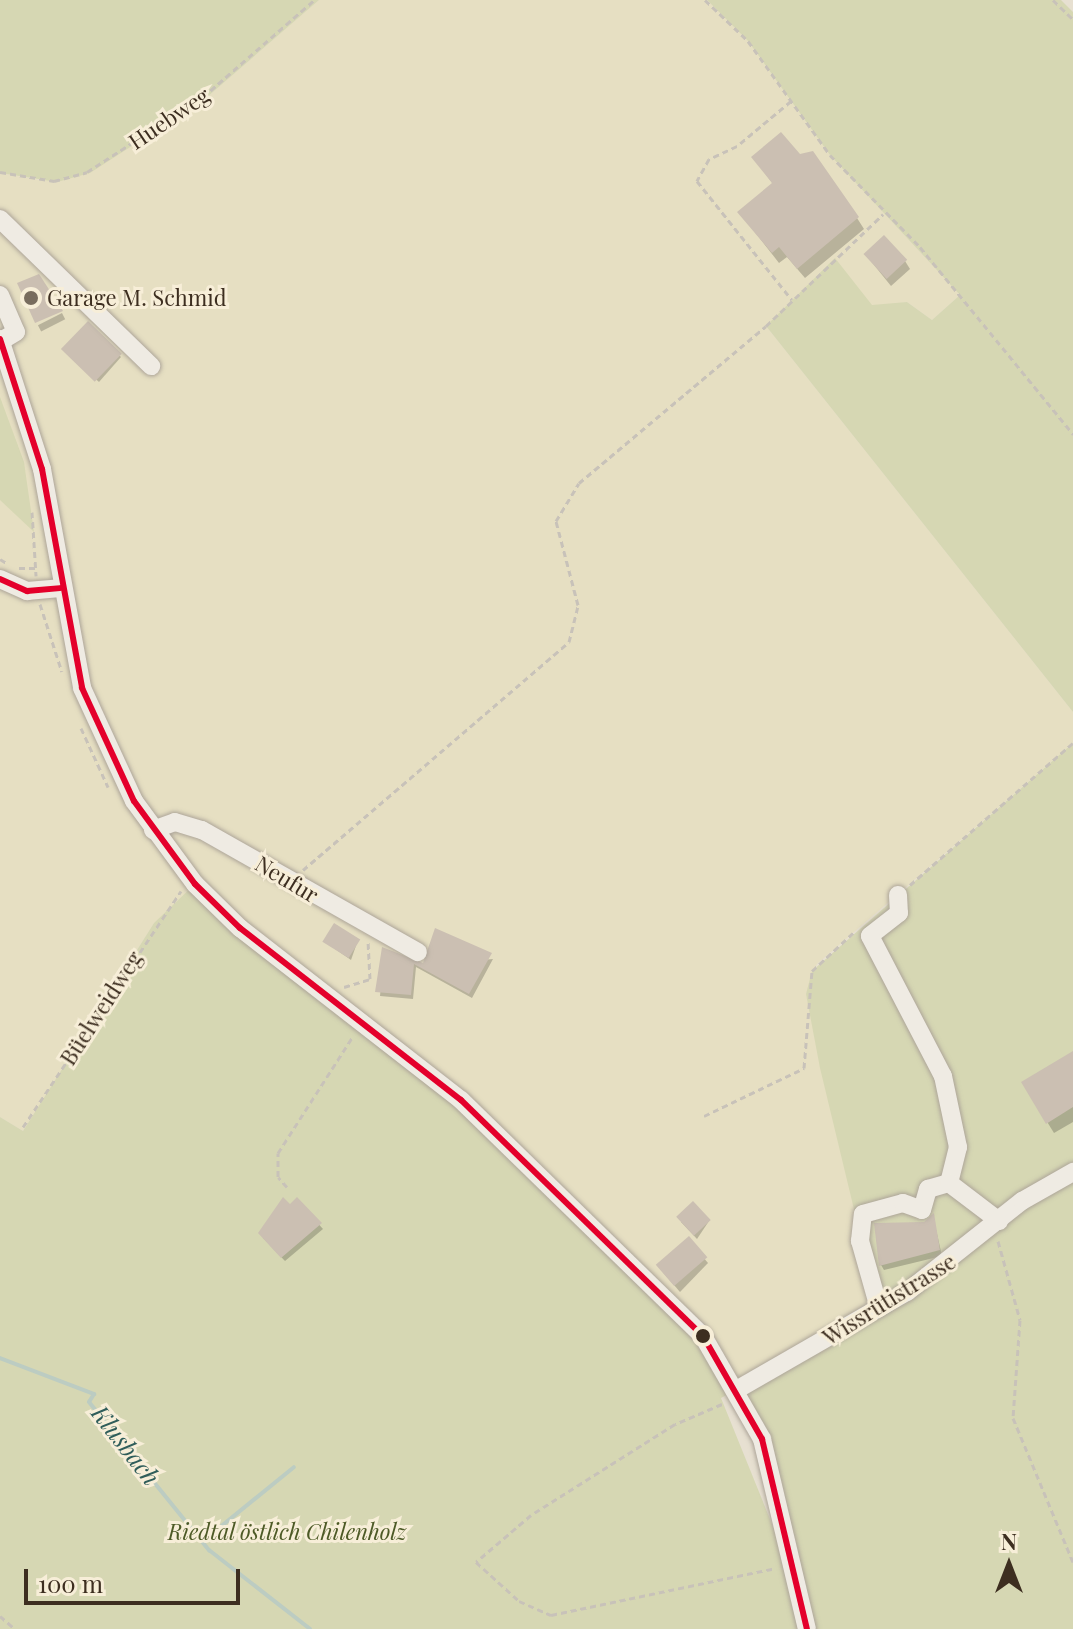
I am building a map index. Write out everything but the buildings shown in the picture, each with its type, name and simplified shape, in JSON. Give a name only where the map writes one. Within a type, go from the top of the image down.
[{"type":"street","points":[[0,219],[151,366]]},
{"type":"street","points":[[0,295],[16,332],[0,340],[33,429],[60,588],[96,728],[153,830],[240,928],[325,994],[358,1030],[461,1100],[628,1256],[693,1324],[776,1479],[807,1629]]},
{"type":"street","points":[[0,579],[39,590],[60,588]]},
{"type":"street","name":"Neufur","points":[[153,830],[193,826],[418,952]]},
{"type":"street","points":[[898,895],[899,913],[870,936],[943,1076],[958,1147],[949,1183]]},
{"type":"street","name":"Wissrütistrasse","points":[[729,1394],[879,1308],[1073,1172]]},
{"type":"street","points":[[949,1183],[997,1224]]},
{"type":"street","points":[[879,1308],[860,1218],[903,1203],[922,1210],[924,1193],[949,1183]]},
{"type":"path","name":"Huebweg","points":[[0,172],[54,181],[87,172],[203,97],[314,0]]},
{"type":"path","points":[[705,0],[883,214],[920,247],[1073,434]]},
{"type":"path","points":[[1053,0],[1073,19]]},
{"type":"path","points":[[791,100],[737,146],[709,159],[697,181],[792,300]]},
{"type":"path","points":[[289,881],[569,642],[578,605],[558,542],[565,500],[792,300],[883,214]]},
{"type":"path","points":[[31,498],[35,568],[44,629],[64,679]]},
{"type":"path","points":[[0,559],[35,568]]},
{"type":"path","points":[[78,718],[116,800]]},
{"type":"path","points":[[174,882],[191,902]]},
{"type":"path","name":"Büelweidweg","points":[[23,1127],[181,891]]},
{"type":"path","points":[[325,994],[370,979],[366,925]]},
{"type":"path","points":[[342,1028],[358,1030]]},
{"type":"path","points":[[358,1030],[362,1042]]},
{"type":"path","points":[[287,1187],[278,1177],[278,1153],[358,1030]]},
{"type":"path","points":[[997,1224],[1020,1320],[1013,1418],[1073,1562]]},
{"type":"path","points":[[733,1411],[729,1394],[675,1424],[531,1515],[476,1562],[519,1601],[551,1615],[778,1567]]},
{"type":"path","points":[[776,1554],[781,1581]]},
{"type":"path","points":[[0,1616],[15,1629]]},
{"type":"shaded area","points":[[319,0],[707,0],[748,41],[830,155],[960,295],[932,320],[907,302],[766,326],[1073,712],[1073,743],[817,964],[806,994],[878,1310],[738,1389],[154,923],[23,1131],[0,1117],[0,173],[40,180],[206,98]]},
{"type":"green space","points":[[0,0],[319,0],[206,98],[90,173],[57,182],[0,173]]},
{"type":"green space","points":[[707,0],[1061,0],[1073,12],[1073,712],[766,326],[835,258],[872,305],[907,302],[932,320],[960,295],[830,155],[748,41]]},
{"type":"green space","points":[[0,397],[24,462],[34,532],[0,500]]},
{"type":"green space","name":"Riedtal östlich Chilenholz","points":[[1073,743],[1073,1629],[0,1629],[0,1117],[23,1131],[154,923],[195,884],[628,1256],[738,1388],[878,1309],[820,1068],[806,994],[812,971]],"holes":[[[738,1389],[797,1586],[721,1398]]]},
{"type":"waterway","name":"Klusbach","points":[[0,1358],[94,1394],[89,1402],[209,1550],[310,1629]]},
{"type":"waterway","points":[[203,1541],[294,1467]]},
{"type":"transit line","points":[[0,339],[42,469],[82,688],[134,801],[195,884],[240,928],[461,1100],[703,1336],[762,1439],[807,1629]]},
{"type":"transit line","points":[[0,579],[27,591],[60,588]]},
{"type":"place","name":"Garage M. Schmid","points":[[31,298]]}]
